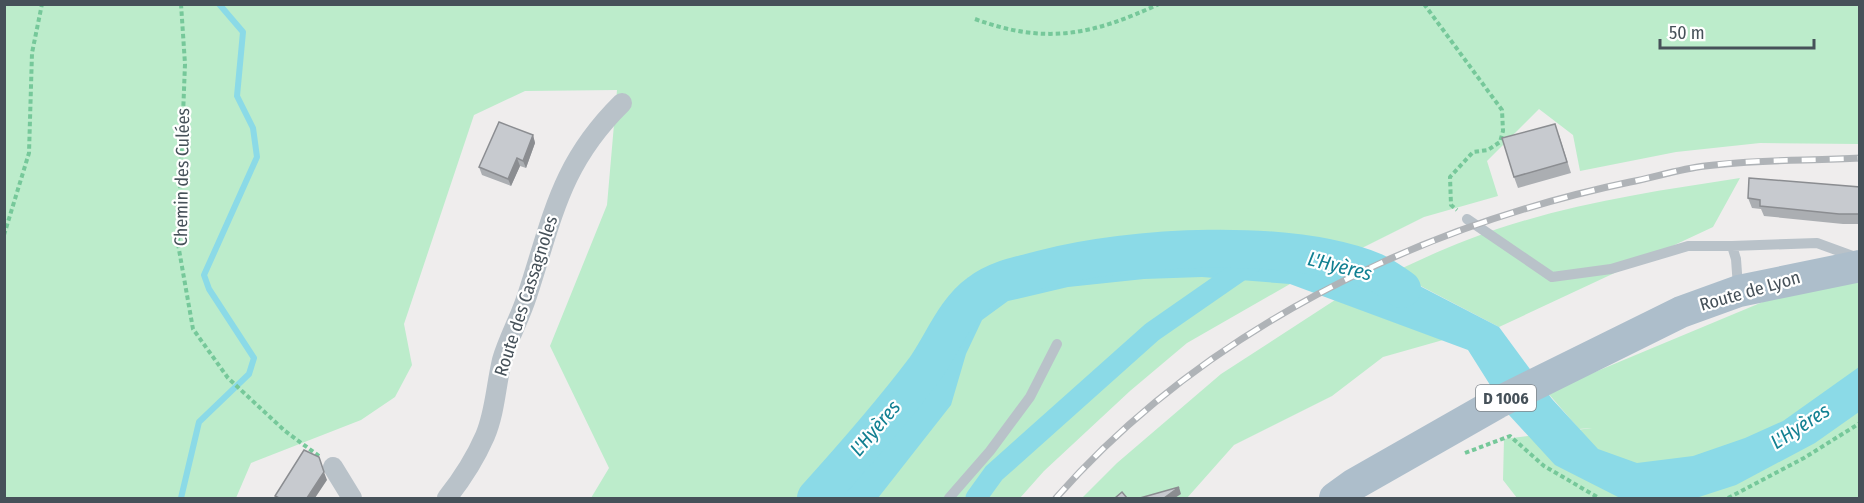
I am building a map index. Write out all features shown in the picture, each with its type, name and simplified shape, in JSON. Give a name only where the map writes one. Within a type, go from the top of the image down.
[{"type":"main road","name":"Route de Lyon","points":[[1335,498],[1353,485],[1497,403],[1644,328],[1739,291],[1860,266]]},
{"type":"street","name":"Route des Cassagnoles","points":[[447,498],[465,474],[486,435],[503,358],[520,317],[559,192],[574,162],[604,121],[622,103]]},
{"type":"street","points":[[333,466],[352,498]]},
{"type":"lane","points":[[1467,219],[1552,277],[1611,269],[1688,246],[1817,243],[1860,259]]},
{"type":"lane","points":[[1732,246],[1736,259],[1739,291]]},
{"type":"lane","points":[[949,498],[990,451],[1030,397],[1057,344]]},
{"type":"path","points":[[4,235],[29,153],[32,53],[42,4]]},
{"type":"path","name":"Chemin des Culées","points":[[181,4],[185,64],[178,244],[194,329],[228,378],[240,390],[285,431],[333,466]]},
{"type":"path","points":[[975,19],[1008,31],[1046,34],[1090,32],[1159,4]]},
{"type":"path","points":[[1425,4],[1502,110],[1503,131],[1500,142],[1488,150],[1473,152],[1450,177],[1451,205],[1467,219]]},
{"type":"path","points":[[1728,498],[1804,458],[1860,423]]},
{"type":"path","points":[[1462,454],[1510,436],[1544,466],[1599,498]]},
{"type":"green space","points":[[4,5],[1859,5],[1859,144],[1760,143],[1676,152],[1580,171],[1573,135],[1539,109],[1487,161],[1498,196],[1424,217],[1290,284],[1187,343],[1130,391],[1044,471],[1020,498],[591,498],[609,468],[550,346],[607,205],[617,90],[525,91],[474,115],[404,324],[412,365],[395,397],[361,420],[251,463],[236,498],[5,498]]},
{"type":"green space","points":[[1740,178],[1713,227],[1499,327],[1413,282],[1387,275],[1457,244],[1533,218],[1636,195]]},
{"type":"green space","points":[[1859,280],[1859,498],[1517,498],[1503,480],[1504,439],[1592,428],[1579,429],[1547,392],[1782,294]]},
{"type":"green space","points":[[1335,300],[1443,340],[1383,357],[1332,396],[1234,445],[1187,498],[1082,498],[1117,463],[1221,374]]},
{"type":"water","points":[[1206,249],[1270,250],[1356,266],[1412,282],[1499,327],[1552,399],[1598,449],[1637,463],[1693,456],[1745,438],[1783,421],[1859,367],[1859,412],[1815,443],[1736,485],[1696,498],[1620,498],[1555,465],[1509,415],[1468,350],[1290,284],[1202,277],[1144,279],[1068,287],[1008,301],[982,320],[966,354],[951,405],[878,498],[816,498],[862,447],[962,309],[979,292],[1005,279],[1064,263],[1107,256]]},
{"type":"building","points":[[499,122],[533,135],[523,161],[517,158],[508,179],[479,167]]},
{"type":"building","points":[[1555,124],[1567,162],[1514,177],[1502,138]]},
{"type":"building","points":[[1749,178],[1860,187],[1860,214],[1760,206],[1760,200],[1748,198]]},
{"type":"building","points":[[304,450],[319,457],[324,472],[307,498],[275,496]]},
{"type":"building","points":[[1179,487],[1164,498],[1140,498]]},
{"type":"building","points":[[1122,492],[1127,498],[1115,498]]},
{"type":"waterway","points":[[181,498],[199,422],[249,374],[254,358],[209,289],[204,275],[257,157],[253,128],[237,96],[243,32],[219,4]]},
{"type":"waterway","name":"L'Hyères","points":[[816,498],[911,387],[931,360],[962,309],[979,293],[1001,281],[1079,261],[1120,255],[1210,249],[1300,254],[1340,261],[1375,272],[1402,289]]},
{"type":"waterway","points":[[976,498],[994,473],[1152,332],[1270,250]]},
{"type":"railway","points":[[1056,498],[1114,438],[1177,384],[1246,336],[1318,294],[1393,258],[1470,227],[1550,202],[1677,171],[1744,162],[1860,158]]}]
